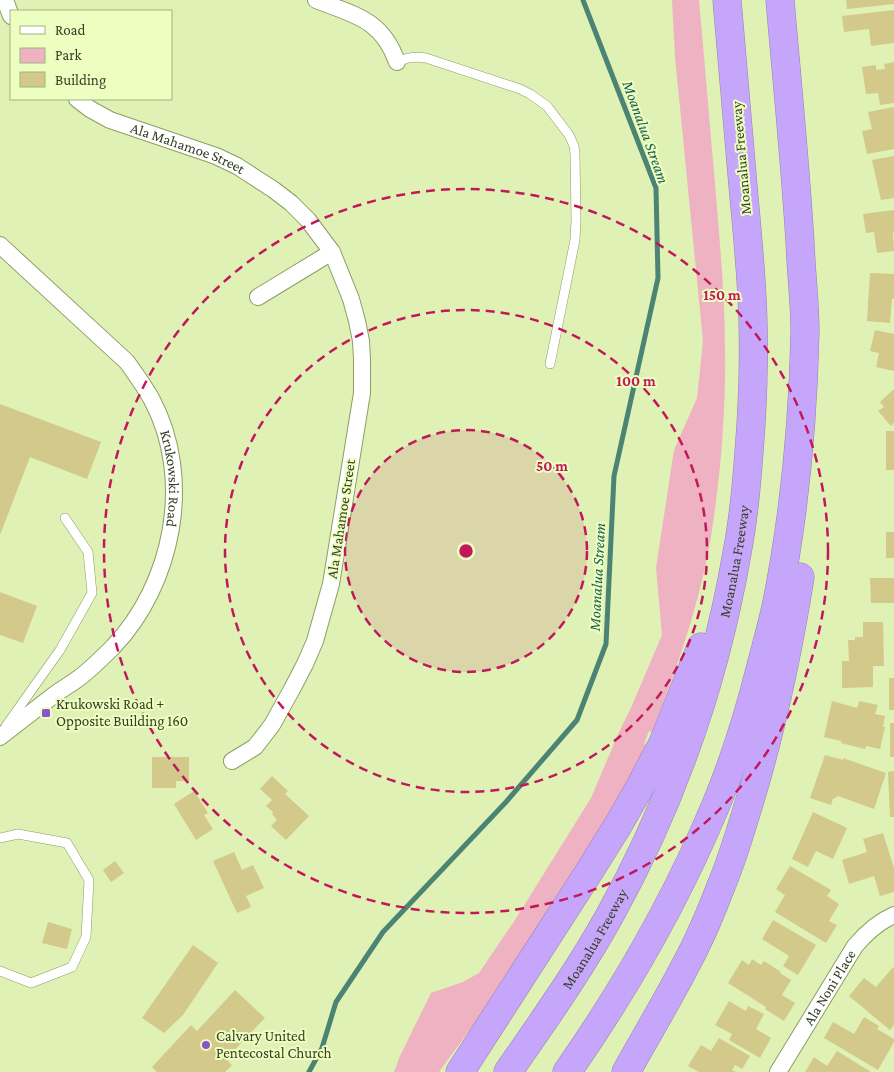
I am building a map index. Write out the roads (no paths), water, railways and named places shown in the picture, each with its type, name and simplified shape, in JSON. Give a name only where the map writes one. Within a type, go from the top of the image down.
[{"type":"highway","name":"Moanalua Freeway","points":[[508,1072],[566,989],[610,914],[650,835],[673,781],[702,698],[726,613],[738,552],[745,496],[753,383],[753,323],[750,265],[727,0]]},
{"type":"highway","points":[[626,1072],[694,948],[722,885],[742,828],[763,756],[777,696],[794,615],[809,526],[805,330],[797,198],[780,0]]},
{"type":"highway","points":[[567,1072],[638,962],[667,910],[716,804],[754,692],[776,609],[789,530],[800,425],[805,330]]},
{"type":"highway","points":[[463,1065],[592,867],[640,787],[663,743],[738,552]]},
{"type":"street","points":[[5,0],[10,13]]},
{"type":"street","points":[[316,0],[361,17],[371,24],[388,41],[397,62]]},
{"type":"street","name":"Ala Mahamoe Street","points":[[78,100],[110,120],[216,156],[237,166],[250,173],[291,203],[308,220],[332,252],[358,321],[361,341],[362,378],[359,410],[331,584],[315,640],[292,689],[272,725],[255,747],[232,761]]},
{"type":"street","name":"Krukowski Road","points":[[0,245],[127,362],[136,374],[153,401],[162,425],[171,454],[174,481],[173,509],[168,543],[156,581],[137,616],[114,646],[85,673],[0,736]]},
{"type":"street","points":[[258,297],[332,252]]},
{"type":"street","name":"Ala Noni Place","points":[[778,1072],[855,946],[880,922],[894,915]]},
{"type":"lane","points":[[397,62],[405,58],[426,58],[520,89],[547,106],[571,140],[575,154],[575,240],[550,364]]},
{"type":"lane","points":[[0,736],[60,650],[92,593],[88,552],[65,518]]},
{"type":"lane","points":[[0,838],[18,834],[67,843],[89,880],[86,938],[72,967],[31,983],[0,972]]},
{"type":"waterway","name":"Moanalua Stream","points":[[309,1072],[322,1048],[336,1002],[383,932],[506,802],[577,720],[606,644],[614,476],[658,278],[656,188],[583,0]]},
{"type":"place","name":"Krukowski Road + Opposite Building 160","points":[[46,713]]},
{"type":"place","name":"Calvary United Pentecostal Church","points":[[206,1045]]}]
